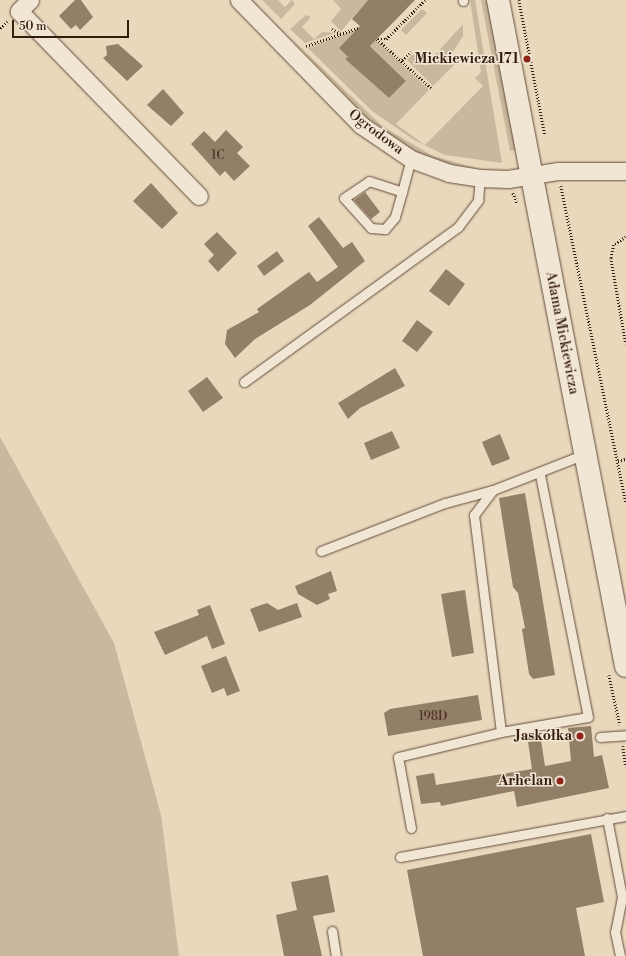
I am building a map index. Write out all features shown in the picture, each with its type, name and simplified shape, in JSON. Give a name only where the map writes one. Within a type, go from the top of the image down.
[{"type":"main road","name":"Adama Mickiewicza","points":[[498,0],[530,175],[626,666]]},
{"type":"street","name":"Ogrodowa","points":[[239,0],[361,125],[412,158],[449,173],[480,178],[508,180],[558,170],[626,171]]},
{"type":"street","points":[[24,5],[199,196]]},
{"type":"lane","points":[[402,192],[369,181],[344,198],[371,228],[385,229],[395,217],[412,158]]},
{"type":"lane","points":[[244,382],[458,227],[478,200],[480,178]]},
{"type":"lane","points":[[321,551],[445,503],[493,490],[540,474],[585,454]]},
{"type":"lane","points":[[411,828],[398,757],[501,732],[588,718],[540,474]]},
{"type":"lane","points":[[493,490],[474,515],[501,732]]},
{"type":"lane","points":[[600,737],[626,735]]},
{"type":"lane","points":[[400,857],[607,818],[626,816]]},
{"type":"lane","points":[[607,818],[622,897],[615,932],[620,956]]},
{"type":"lane","points":[[332,931],[336,956]]},
{"type":"path","points":[[426,0],[386,39],[376,39],[402,60],[431,88]]},
{"type":"path","points":[[519,0],[545,140]]},
{"type":"path","points":[[306,51],[302,47],[358,28]]},
{"type":"path","points":[[332,29],[340,33]]},
{"type":"path","points":[[402,60],[410,52]]},
{"type":"path","points":[[558,170],[565,194],[626,502]]},
{"type":"path","points":[[626,237],[614,245],[611,258],[626,344]]},
{"type":"path","points":[[618,461],[626,459]]},
{"type":"path","points":[[625,759],[626,767]]},
{"type":"shaded area","points":[[262,0],[278,0],[285,7],[292,0],[295,4],[281,19]]},
{"type":"shaded area","points":[[333,0],[368,0],[341,31],[331,21],[341,9]]},
{"type":"shaded area","points":[[470,0],[475,0],[502,163],[445,155],[414,140],[372,111],[308,48],[358,29],[339,48],[348,57],[345,59],[389,98],[406,81],[370,45],[376,40],[429,90],[396,124],[425,145],[483,86],[475,78],[481,72]]},
{"type":"shaded area","points":[[481,0],[487,0],[516,150],[510,151]]},
{"type":"shaded area","points":[[422,9],[427,13],[406,35],[401,30]]},
{"type":"shaded area","points":[[306,15],[311,17],[302,27],[314,39],[322,32],[335,33],[305,43],[290,29]]},
{"type":"shaded area","points":[[463,24],[463,36],[449,58],[452,64],[456,63],[433,86],[407,60],[413,54],[425,66]]},
{"type":"shaded area","points":[[288,35],[382,126],[431,155],[478,169],[441,162],[416,152],[368,119]]},
{"type":"shaded area","points":[[0,437],[114,643],[161,815],[179,956],[0,956]]},
{"type":"building","points":[[75,0],[81,0],[93,17],[80,30],[76,25],[71,29],[59,16]]},
{"type":"building","points":[[368,0],[415,0],[370,46],[406,81],[389,98],[345,59],[348,57],[339,48],[360,26],[352,19]]},
{"type":"building","points":[[118,44],[143,66],[127,81],[103,58],[107,55],[106,46]]},
{"type":"building","points":[[163,89],[184,113],[171,126],[147,105]]},
{"type":"building","points":[[226,130],[243,147],[237,153],[250,166],[234,181],[225,171],[220,176],[191,144],[204,131],[215,142]]},
{"type":"building","points":[[151,183],[178,213],[162,229],[133,201]]},
{"type":"building","points":[[365,192],[380,212],[371,219],[354,200]]},
{"type":"building","points":[[319,217],[343,248],[352,242],[365,261],[310,305],[255,339],[235,358],[225,344],[227,330],[259,312],[257,309],[309,272],[317,282],[338,267],[308,226]]},
{"type":"building","points":[[217,232],[237,253],[218,272],[208,261],[214,255],[204,244]]},
{"type":"building","points":[[277,251],[284,261],[264,276],[257,266]]},
{"type":"building","points":[[446,269],[465,284],[449,306],[429,291]]},
{"type":"building","points":[[417,320],[433,332],[417,352],[402,341]]},
{"type":"building","points":[[395,368],[405,386],[360,408],[348,419],[338,403]]},
{"type":"building","points":[[207,377],[223,398],[203,412],[188,391]]},
{"type":"building","points":[[392,431],[400,448],[371,460],[364,443]]},
{"type":"building","points":[[500,434],[510,459],[492,466],[482,442]]},
{"type":"building","points":[[525,493],[555,675],[533,679],[529,674],[522,629],[525,628],[518,593],[513,587],[499,498]]},
{"type":"building","points":[[331,571],[337,591],[328,594],[330,599],[317,605],[298,594],[295,586]]},
{"type":"building","points":[[465,590],[474,653],[452,657],[441,594]]},
{"type":"building","points":[[267,603],[278,610],[297,603],[302,617],[259,632],[250,609]]},
{"type":"building","points":[[210,605],[225,644],[212,649],[207,636],[165,655],[154,632],[199,615],[197,610]]},
{"type":"building","points":[[226,656],[240,691],[227,696],[224,688],[212,693],[201,666]]},
{"type":"building","points":[[478,695],[482,720],[388,736],[384,713],[390,709]]},
{"type":"building","points":[[591,726],[594,757],[602,755],[609,788],[517,807],[514,791],[441,806],[440,802],[421,804],[416,776],[434,773],[436,785],[532,769],[528,742],[541,740],[545,766],[571,761],[568,728]]},
{"type":"building","points":[[591,834],[604,902],[576,908],[585,956],[423,956],[407,870]]},
{"type":"building","points":[[328,875],[335,912],[313,916],[322,956],[284,956],[276,915],[297,910],[291,882]]},
{"type":"place","name":"Mickiewicza 171","points":[[527,59]]},
{"type":"place","name":"Jaskółka","points":[[580,736]]},
{"type":"place","name":"Arhelan","points":[[560,781]]}]
